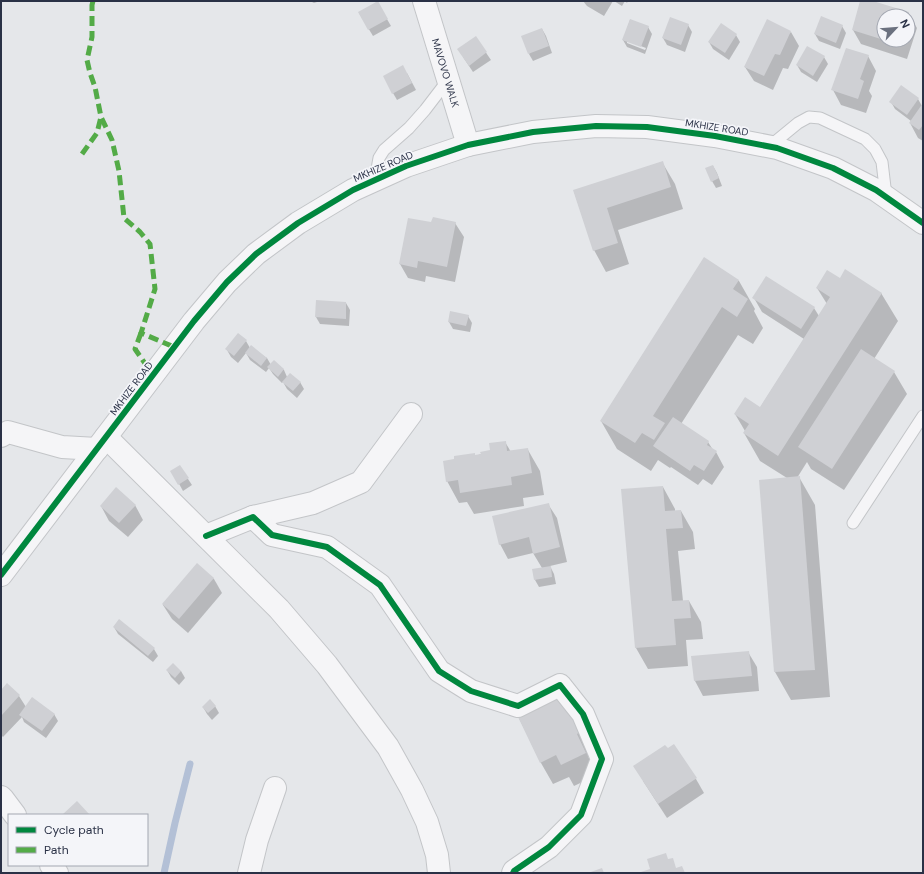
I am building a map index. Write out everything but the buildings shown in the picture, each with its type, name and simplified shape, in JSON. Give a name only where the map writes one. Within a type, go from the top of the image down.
[{"type":"street","name":"MAVOVO WALK","points":[[424,1],[468,145]]},
{"type":"street","name":"MKHIZE ROAD","points":[[1,575],[194,321],[227,282],[256,254],[298,222],[354,190],[406,166],[468,145],[533,132],[596,126],[647,128],[715,136],[777,148],[834,168],[876,190],[923,223]]},
{"type":"street","points":[[206,536],[253,517],[312,503],[362,482],[411,414]]},
{"type":"street","points":[[3,430],[62,447],[101,443],[206,536],[279,609],[327,665],[388,747],[412,790],[427,822],[437,855],[439,873]]},
{"type":"street","points":[[253,517],[272,535],[327,547],[380,585],[439,671],[471,691],[518,706],[560,685],[583,714],[602,759],[581,815],[549,847],[514,870],[514,873]]},
{"type":"street","points":[[249,873],[257,840],[275,788]]},
{"type":"street","points":[[1,797],[14,814]]},
{"type":"lane","points":[[375,180],[379,158],[384,150],[409,128],[448,80]]},
{"type":"lane","points":[[770,146],[798,123],[809,117],[820,118],[865,139],[875,149],[882,162],[886,198]]},
{"type":"lane","points":[[852,523],[923,416]]},
{"type":"waterway","points":[[164,873],[190,764]]},
{"type":"marked path","points":[[93,1],[92,37],[87,60],[95,87],[101,117],[112,140],[119,171],[124,218],[140,232],[150,244],[155,289],[141,333],[174,347]]},
{"type":"marked path","points":[[82,154],[97,133],[101,117]]},
{"type":"marked path","points":[[141,333],[135,349],[153,375]]},
{"type":"cycle path","points":[[1,575],[194,321],[227,282],[256,254],[298,223],[353,190],[406,166],[468,145],[533,132],[596,126],[647,127],[715,136],[777,148],[833,168],[876,190],[923,223]]},
{"type":"cycle path","points":[[206,536],[253,517],[272,535],[327,547],[380,585],[439,671],[471,691],[518,706],[560,685],[583,714],[602,759],[581,815],[549,847],[513,873]]}]
